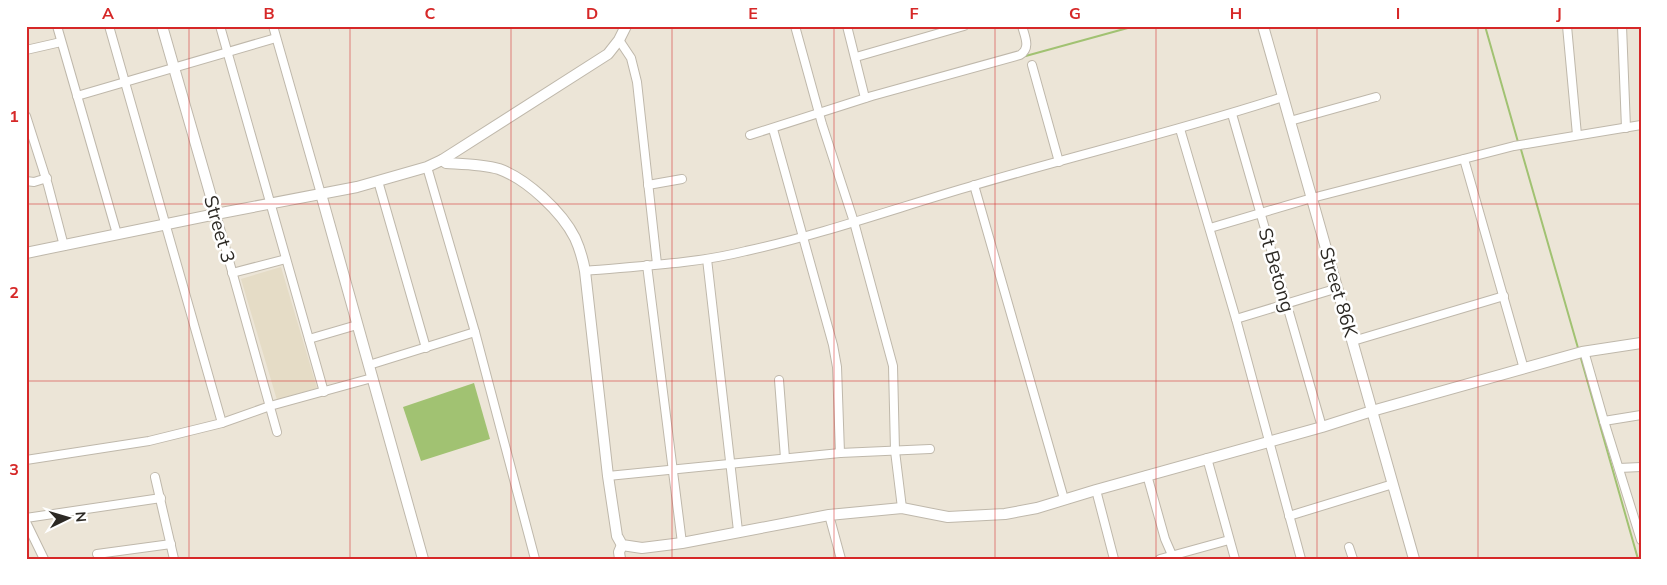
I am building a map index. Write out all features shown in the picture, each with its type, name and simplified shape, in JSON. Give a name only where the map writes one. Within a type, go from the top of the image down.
[{"type":"street","points":[[57,26],[117,234]]},
{"type":"street","points":[[109,26],[222,422]]},
{"type":"street","name":"Street 3","points":[[162,26],[277,432]]},
{"type":"street","points":[[220,26],[324,392]]},
{"type":"street","points":[[26,253],[321,194],[427,167],[442,160],[608,54],[619,40],[626,26]]},
{"type":"street","points":[[795,26],[854,222],[893,366],[895,451],[902,508]]},
{"type":"street","points":[[847,26],[866,98]]},
{"type":"street","points":[[856,57],[964,26]]},
{"type":"street","points":[[750,135],[866,98],[1020,55],[1024,53],[1027,46],[1022,26]]},
{"type":"street","name":"Street 86K","points":[[1263,26],[1414,559]]},
{"type":"street","points":[[1567,26],[1577,135]]},
{"type":"street","points":[[1622,26],[1626,128]]},
{"type":"street","points":[[275,27],[276,38],[423,559]]},
{"type":"street","points":[[77,96],[276,38]]},
{"type":"street","points":[[619,40],[631,58],[637,82],[657,264]]},
{"type":"street","points":[[26,50],[61,42]]},
{"type":"street","points":[[1032,65],[1059,162]]},
{"type":"street","points":[[585,271],[706,259],[746,252],[854,222],[974,185],[1232,114],[1284,97]]},
{"type":"street","points":[[1290,121],[1376,98]]},
{"type":"street","name":"St Betong","points":[[1232,114],[1322,427]]},
{"type":"street","points":[[26,116],[47,178],[64,246]]},
{"type":"street","points":[[1210,228],[1312,198],[1514,146],[1641,125]]},
{"type":"street","points":[[773,128],[833,345],[837,367],[840,453]]},
{"type":"street","points":[[1180,128],[1236,319],[1301,559]]},
{"type":"street","points":[[1464,159],[1524,368]]},
{"type":"street","points":[[442,160],[446,163],[474,164],[500,170],[516,178],[540,196],[568,226],[580,250],[585,271],[608,476],[617,536],[622,545],[631,547],[642,548],[682,542],[829,515],[902,508],[948,517],[1005,514],[1037,508],[1580,352],[1641,342]]},
{"type":"street","points":[[427,167],[475,332],[535,559]]},
{"type":"street","points":[[26,182],[47,178]]},
{"type":"street","points":[[648,185],[682,179]]},
{"type":"street","points":[[378,181],[426,348]]},
{"type":"street","points":[[974,185],[1064,499]]},
{"type":"street","points":[[232,273],[286,259]]},
{"type":"street","points":[[706,259],[738,531]]},
{"type":"street","points":[[648,265],[682,542]]},
{"type":"street","points":[[1236,319],[1338,288]]},
{"type":"street","points":[[1352,341],[1504,296]]},
{"type":"street","points":[[310,340],[358,325]]},
{"type":"street","points":[[369,365],[475,332]]},
{"type":"street","points":[[1580,352],[1637,518],[1641,540]]},
{"type":"street","points":[[26,460],[149,441],[222,422],[270,406],[372,378]]},
{"type":"street","points":[[779,380],[785,458]]},
{"type":"street","points":[[1604,421],[1641,415]]},
{"type":"street","points":[[608,476],[840,453],[930,449]]},
{"type":"street","points":[[1207,458],[1235,559]]},
{"type":"street","points":[[1619,468],[1641,467]]},
{"type":"street","points":[[1147,476],[1165,539],[1172,556]]},
{"type":"street","points":[[155,477],[174,559]]},
{"type":"street","points":[[1290,516],[1393,484]]},
{"type":"street","points":[[1096,490],[1114,559]]},
{"type":"street","points":[[26,518],[161,498]]},
{"type":"street","points":[[829,515],[841,559]]},
{"type":"street","points":[[26,522],[44,559]]},
{"type":"street","points":[[1160,559],[1230,540]]},
{"type":"street","points":[[97,554],[171,544]]},
{"type":"street","points":[[620,559],[619,552],[622,545]]},
{"type":"street","points":[[1349,547],[1353,559]]},
{"type":"shaded area","points":[[281,267],[317,388],[277,400],[241,279]]},
{"type":"shaded area","points":[[474,383],[490,439],[421,461],[403,407]]},
{"type":"waterway","points":[[1022,57],[1135,26]]},
{"type":"waterway","points":[[1485,26],[1518,142]]},
{"type":"waterway","points":[[1520,146],[1578,348]]},
{"type":"waterway","points":[[1580,355],[1638,559]]}]
